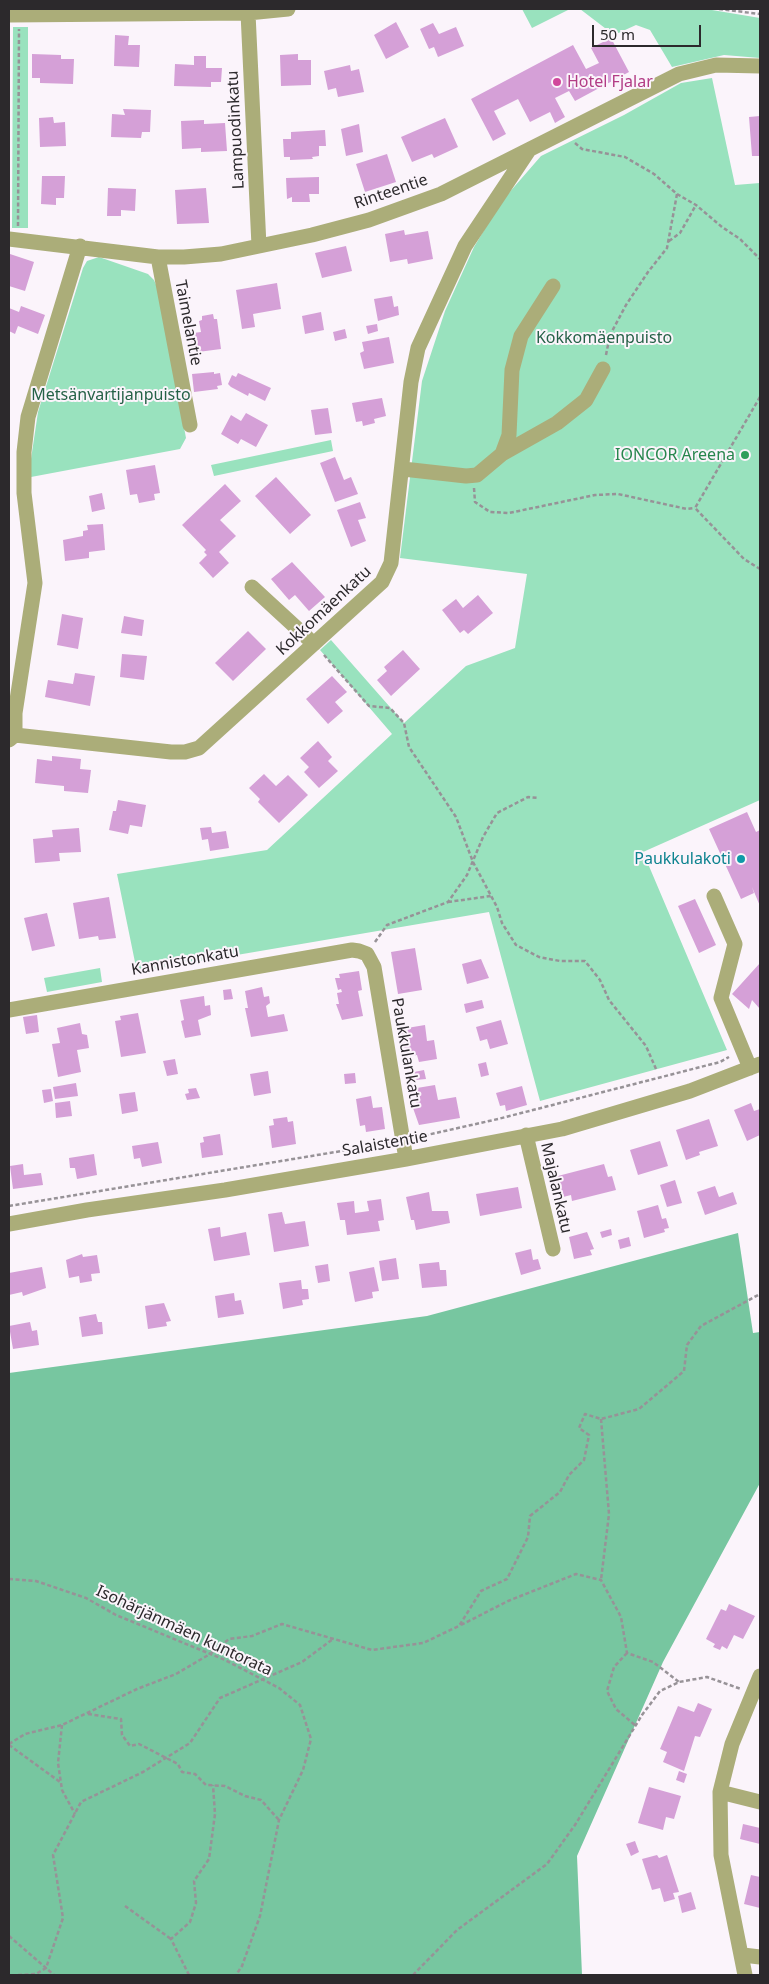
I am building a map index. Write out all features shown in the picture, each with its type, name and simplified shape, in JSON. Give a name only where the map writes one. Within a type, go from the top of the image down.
[{"type":"street","points":[[14,15],[248,13],[288,9]]},
{"type":"street","name":"Lampuodinkatu","points":[[248,13],[259,246]]},
{"type":"street","name":"Rinteentie","points":[[13,239],[158,257],[184,258],[220,254],[259,246],[369,220],[441,194],[679,74],[716,65],[760,66]]},
{"type":"street","name":"Kokkomäenkatu","points":[[12,738],[171,752],[185,752],[199,748],[374,591],[388,573],[403,469],[411,382],[425,330],[465,246],[529,150]]},
{"type":"street","points":[[12,738],[35,583],[24,493],[24,452],[28,416],[80,246]]},
{"type":"street","name":"Taimelantie","points":[[158,257],[190,425]]},
{"type":"street","points":[[502,454],[509,435],[512,370],[521,336],[553,286]]},
{"type":"street","points":[[403,469],[466,476],[477,475],[502,454],[557,422],[586,400],[603,369]]},
{"type":"street","points":[[252,587],[314,644]]},
{"type":"street","points":[[714,896],[735,944],[721,998],[755,1066]]},
{"type":"street","name":"Kannistonkatu","points":[[9,1010],[352,950],[367,954]]},
{"type":"street","name":"Paukkulankatu","points":[[367,954],[374,967],[406,1159]]},
{"type":"street","name":"Salaistentie","points":[[9,1224],[406,1159],[562,1129],[680,1094],[755,1066]]},
{"type":"street","name":"Majalankatu","points":[[526,1135],[552,1249]]},
{"type":"street","points":[[745,1975],[743,1955],[720,1855],[720,1792],[732,1744],[760,1676]]},
{"type":"street","points":[[720,1792],[760,1802]]},
{"type":"street","points":[[743,1955],[760,1957]]},
{"type":"path","points":[[719,9],[760,14]]},
{"type":"path","points":[[13,239],[14,15]]},
{"type":"path","points":[[562,133],[582,149],[625,156],[654,174],[677,194],[696,204],[722,227],[740,239],[760,259]]},
{"type":"path","points":[[603,369],[610,335],[626,305],[667,248],[677,194]]},
{"type":"path","points":[[668,242],[680,233],[696,204]]},
{"type":"path","points":[[695,508],[760,397]]},
{"type":"path","points":[[477,475],[473,495],[475,502],[490,512],[509,513],[595,495],[618,494],[687,509],[695,508]]},
{"type":"path","points":[[695,508],[744,559],[760,569]]},
{"type":"path","points":[[314,644],[369,706],[390,708],[404,723],[409,748],[456,818],[473,862],[492,896],[502,923],[516,945],[539,957],[560,961],[584,962],[600,980],[609,1000],[646,1046],[656,1069]]},
{"type":"path","points":[[448,902],[467,875],[483,837],[497,813],[528,798],[539,798]]},
{"type":"path","points":[[367,954],[387,925],[448,902],[492,896]]},
{"type":"path","points":[[459,1626],[481,1591],[507,1579],[528,1537],[530,1516],[560,1492],[569,1475],[584,1460],[589,1436],[579,1428],[584,1414],[601,1419],[639,1409],[684,1371],[687,1345],[700,1326],[760,1294]]},
{"type":"path","points":[[601,1419],[609,1514],[601,1580],[621,1617],[627,1653]]},
{"type":"path","points":[[61,1783],[9,1745],[25,1734],[62,1725],[137,1689],[176,1674],[210,1654],[229,1639],[252,1636],[282,1624],[372,1650],[423,1643],[508,1601],[576,1574],[601,1580]]},
{"type":"path","name":"Isohärjänmäen kuntorata","points":[[9,1579],[36,1581],[86,1598],[116,1616],[210,1654],[262,1679],[279,1688],[300,1705],[311,1740],[303,1770],[279,1820],[260,1916],[242,1966],[236,1975]]},
{"type":"path","points":[[18,1975],[36,1975],[46,1968],[63,1918],[53,1855],[81,1802],[143,1772],[190,1743],[220,1698],[302,1662],[333,1639]]},
{"type":"path","points":[[627,1653],[653,1662],[679,1682]]},
{"type":"path","points":[[627,1653],[614,1667],[607,1691],[616,1709],[636,1726]]},
{"type":"path","points":[[413,1975],[457,1930],[547,1864],[575,1825],[636,1726],[660,1691],[679,1682],[707,1678],[752,1693]]},
{"type":"path","points":[[86,1713],[121,1719],[122,1735],[130,1746],[139,1744],[178,1764],[182,1772],[195,1774],[206,1785],[225,1786],[245,1796],[262,1800],[279,1820]]},
{"type":"path","points":[[62,1725],[58,1763],[62,1790],[75,1814]]},
{"type":"path","points":[[171,1939],[190,1922],[196,1903],[194,1881],[209,1859],[215,1814],[214,1785]]},
{"type":"path","points":[[125,1906],[171,1939],[189,1975]]},
{"type":"path","points":[[9,1936],[54,1975]]},
{"type":"green space","points":[[522,9],[570,9],[532,28]]},
{"type":"green space","points":[[580,9],[706,9],[760,18],[760,58],[724,55],[672,67],[650,30],[636,25],[614,35]]},
{"type":"green space","points":[[13,27],[28,27],[28,228],[12,228]]},
{"type":"green space","name":"Kokkomäenpuisto","points":[[712,78],[735,185],[760,183],[760,800],[643,852],[727,1050],[540,1101],[489,912],[137,972],[117,874],[267,850],[392,734],[320,650],[331,640],[404,723],[466,666],[515,648],[527,574],[400,558],[422,381],[445,311],[474,247],[501,202],[541,156],[624,115],[681,83]]},
{"type":"green space","name":"Metsänvartijanpuisto","points":[[99,257],[148,274],[154,280],[158,289],[186,438],[180,449],[31,477],[31,459],[38,412],[83,268],[87,261]]},
{"type":"green space","points":[[331,440],[333,451],[214,476],[211,465]]},
{"type":"green space","points":[[100,968],[102,982],[47,992],[44,978]]},
{"type":"green space","points":[[738,1233],[753,1333],[760,1332],[760,1483],[663,1662],[577,1856],[582,1975],[9,1975],[9,1373],[427,1316]]},
{"type":"building","points":[[396,22],[409,47],[386,59],[374,35]]},
{"type":"building","points":[[433,23],[439,34],[456,27],[464,46],[438,57],[434,47],[429,49],[420,29]]},
{"type":"building","points":[[115,35],[129,36],[128,45],[140,45],[139,67],[114,66]]},
{"type":"building","name":"Hotel Fjalar","points":[[611,38],[629,72],[575,101],[569,91],[555,98],[565,117],[555,123],[550,112],[530,122],[518,99],[494,111],[506,134],[493,141],[471,99],[573,45],[586,69],[599,63],[591,48]]},
{"type":"building","points":[[32,54],[61,55],[61,59],[74,59],[73,84],[40,83],[40,78],[32,78]]},
{"type":"building","points":[[298,54],[298,60],[311,60],[311,85],[281,86],[280,55]]},
{"type":"building","points":[[194,56],[206,56],[206,68],[222,68],[221,82],[211,82],[211,87],[174,86],[175,64],[194,65]]},
{"type":"building","points":[[350,65],[351,71],[359,69],[364,92],[338,97],[336,88],[328,90],[324,71]]},
{"type":"building","points":[[123,109],[151,110],[150,132],[142,132],[141,138],[111,137],[112,114],[125,115]]},
{"type":"building","points":[[760,116],[760,156],[752,156],[749,117]]},
{"type":"building","points":[[53,117],[54,123],[65,122],[66,146],[40,147],[39,118]]},
{"type":"building","points":[[445,118],[458,147],[434,158],[432,154],[412,162],[401,137]]},
{"type":"building","points":[[204,120],[204,124],[225,123],[227,151],[201,152],[201,148],[182,149],[181,121]]},
{"type":"building","points":[[359,124],[363,152],[346,156],[341,129]]},
{"type":"building","points":[[325,130],[326,146],[319,146],[319,156],[312,157],[313,159],[290,160],[290,157],[284,157],[283,139],[291,139],[291,132]]},
{"type":"building","points":[[387,154],[396,182],[365,192],[356,164]]},
{"type":"building","points":[[42,176],[65,176],[64,198],[56,198],[56,205],[41,204]]},
{"type":"building","points":[[319,177],[319,194],[309,194],[310,202],[292,202],[292,197],[287,199],[286,178]]},
{"type":"building","points":[[108,188],[136,189],[135,211],[121,210],[121,216],[107,216]]},
{"type":"building","points":[[206,188],[209,223],[177,224],[175,190]]},
{"type":"building","points":[[404,230],[405,235],[428,231],[433,259],[408,264],[407,259],[390,262],[385,234]]},
{"type":"building","points":[[346,246],[352,271],[322,278],[315,253]]},
{"type":"building","points":[[10,254],[34,262],[25,291],[9,286]]},
{"type":"building","points":[[277,283],[281,309],[253,314],[255,327],[242,329],[236,290]]},
{"type":"building","points":[[392,296],[394,307],[398,306],[399,315],[378,321],[374,299]]},
{"type":"building","points":[[21,306],[45,315],[38,334],[18,326],[15,334],[9,331],[9,308],[19,312]]},
{"type":"building","points":[[321,312],[324,330],[305,334],[302,316]]},
{"type":"building","points":[[213,314],[214,319],[217,319],[221,349],[198,352],[197,344],[192,345],[190,337],[194,336],[193,333],[201,332],[199,321],[202,320],[202,316]]},
{"type":"building","points":[[377,324],[378,331],[368,334],[366,326]]},
{"type":"building","points":[[345,329],[347,338],[335,341],[333,332]]},
{"type":"building","points":[[389,337],[394,363],[364,369],[360,353],[364,351],[362,342]]},
{"type":"building","points":[[214,372],[214,374],[220,373],[222,385],[217,386],[218,389],[194,392],[192,374]]},
{"type":"building","points":[[238,373],[271,388],[265,401],[249,393],[248,396],[228,384],[232,375],[236,377]]},
{"type":"building","points":[[382,398],[386,416],[374,419],[375,423],[363,426],[362,421],[356,422],[352,403]]},
{"type":"building","points":[[328,408],[332,433],[315,435],[311,410]]},
{"type":"building","points":[[246,413],[268,425],[256,447],[241,439],[238,444],[221,434],[231,415],[241,421]]},
{"type":"building","points":[[335,457],[344,480],[351,477],[358,494],[335,502],[320,463]]},
{"type":"building","points":[[155,465],[160,493],[154,494],[155,500],[139,503],[137,494],[130,495],[126,470]]},
{"type":"building","points":[[276,477],[311,515],[290,534],[255,496]]},
{"type":"building","points":[[225,484],[241,501],[220,520],[236,536],[219,552],[229,563],[213,578],[199,563],[207,555],[204,552],[206,550],[182,525]]},
{"type":"building","points":[[102,493],[105,509],[92,512],[89,496]]},
{"type":"building","points":[[360,502],[366,518],[358,520],[366,541],[351,547],[337,510]]},
{"type":"building","points":[[103,524],[105,550],[89,552],[89,558],[65,561],[63,540],[83,536],[83,531],[88,530],[87,525]]},
{"type":"building","points":[[292,562],[325,597],[309,611],[295,595],[289,600],[271,579]]},
{"type":"building","points":[[478,595],[493,613],[468,634],[464,630],[460,633],[442,610],[456,599],[463,608]]},
{"type":"building","points":[[62,614],[83,618],[78,649],[57,645]]},
{"type":"building","points":[[124,616],[144,620],[142,636],[121,633]]},
{"type":"building","points":[[248,631],[266,649],[233,681],[215,663]]},
{"type":"building","points":[[403,650],[420,669],[391,696],[377,680],[387,671],[384,667]]},
{"type":"building","points":[[122,654],[147,656],[144,680],[120,677]]},
{"type":"building","points":[[75,673],[95,676],[90,706],[45,697],[48,680],[73,684]]},
{"type":"building","points":[[332,676],[347,692],[335,702],[343,711],[328,724],[306,699]]},
{"type":"building","points":[[318,741],[332,757],[328,761],[338,771],[319,788],[304,772],[309,767],[300,758]]},
{"type":"building","points":[[52,756],[81,759],[80,769],[91,770],[88,793],[64,791],[64,786],[35,783],[37,759],[52,761]]},
{"type":"building","points":[[264,774],[276,786],[288,775],[308,795],[279,823],[258,802],[260,799],[249,788]]},
{"type":"building","points":[[118,800],[146,805],[142,827],[130,825],[128,834],[109,830],[113,811],[116,811]]},
{"type":"building","name":"Paukkulakoti","points":[[747,812],[756,832],[760,830],[760,906],[752,887],[754,893],[741,899],[709,829]]},
{"type":"building","points":[[211,827],[212,833],[226,831],[229,848],[210,851],[208,839],[202,840],[200,828]]},
{"type":"building","points":[[79,828],[81,852],[59,853],[60,861],[35,863],[33,839],[53,837],[52,830]]},
{"type":"building","points":[[109,897],[116,938],[99,940],[98,936],[79,939],[73,903]]},
{"type":"building","points":[[695,899],[716,945],[699,953],[678,906]]},
{"type":"building","points":[[47,913],[55,946],[32,951],[24,918]]},
{"type":"building","points":[[415,948],[422,990],[398,994],[391,952]]},
{"type":"building","points":[[481,959],[489,978],[467,984],[462,964]]},
{"type":"building","points":[[760,963],[760,1009],[752,1000],[749,1009],[732,994]]},
{"type":"building","points":[[359,971],[362,990],[358,991],[363,1016],[342,1020],[336,1004],[339,1004],[337,993],[342,992],[341,989],[338,990],[335,978],[340,978],[339,974]]},
{"type":"building","points":[[262,987],[264,997],[269,996],[270,1003],[266,1006],[268,1017],[284,1014],[288,1031],[251,1037],[245,1008],[248,1008],[245,991]]},
{"type":"building","points":[[231,989],[233,999],[224,1000],[223,990]]},
{"type":"building","points":[[204,996],[205,1006],[210,1005],[211,1015],[198,1020],[201,1035],[185,1038],[181,1021],[184,1020],[180,1000]]},
{"type":"building","points":[[482,1000],[484,1008],[466,1013],[464,1004]]},
{"type":"building","points":[[138,1013],[146,1053],[121,1057],[115,1021],[121,1020],[120,1016]]},
{"type":"building","points":[[37,1015],[39,1032],[26,1034],[23,1017]]},
{"type":"building","points":[[501,1020],[508,1044],[490,1049],[487,1039],[480,1041],[476,1027]]},
{"type":"building","points":[[80,1023],[82,1034],[87,1035],[89,1048],[77,1050],[81,1072],[58,1077],[52,1044],[60,1043],[57,1028]]},
{"type":"building","points":[[425,1025],[427,1041],[434,1040],[437,1059],[419,1062],[417,1055],[406,1057],[401,1029]]},
{"type":"building","points":[[175,1059],[178,1074],[167,1076],[163,1061]]},
{"type":"building","points":[[486,1062],[489,1075],[481,1077],[478,1064]]},
{"type":"building","points":[[424,1070],[426,1079],[416,1080],[414,1072]]},
{"type":"building","points":[[268,1071],[271,1093],[254,1096],[250,1074]]},
{"type":"building","points":[[355,1073],[356,1083],[345,1084],[344,1074]]},
{"type":"building","points":[[76,1083],[78,1096],[55,1099],[53,1087]]},
{"type":"building","points":[[435,1085],[438,1100],[456,1097],[460,1118],[419,1125],[413,1108],[417,1107],[416,1100],[419,1100],[417,1088]]},
{"type":"building","points":[[522,1086],[527,1105],[506,1111],[505,1105],[500,1106],[496,1093]]},
{"type":"building","points":[[196,1088],[200,1098],[187,1100],[185,1094],[189,1093],[188,1089]]},
{"type":"building","points":[[51,1089],[53,1101],[44,1103],[42,1090]]},
{"type":"building","points":[[135,1092],[138,1111],[122,1114],[119,1094]]},
{"type":"building","points":[[371,1096],[373,1108],[382,1107],[385,1129],[366,1132],[365,1125],[360,1126],[356,1099]]},
{"type":"building","points":[[70,1101],[72,1116],[56,1118],[55,1103]]},
{"type":"building","points":[[751,1103],[754,1111],[760,1109],[760,1135],[747,1141],[734,1110]]},
{"type":"building","points":[[287,1117],[288,1122],[293,1121],[296,1144],[272,1148],[269,1126],[274,1125],[273,1119]]},
{"type":"building","points":[[709,1119],[718,1146],[699,1152],[700,1155],[686,1160],[676,1130]]},
{"type":"building","points":[[220,1134],[223,1155],[202,1158],[200,1143],[204,1142],[203,1137]]},
{"type":"building","points":[[660,1141],[668,1166],[638,1175],[630,1150]]},
{"type":"building","points":[[158,1142],[162,1163],[142,1167],[140,1158],[134,1159],[132,1146]]},
{"type":"building","points":[[94,1154],[97,1175],[77,1179],[75,1168],[70,1168],[69,1158]]},
{"type":"building","points":[[23,1164],[24,1175],[41,1173],[43,1185],[13,1189],[10,1166]]},
{"type":"building","points":[[604,1164],[608,1177],[612,1176],[616,1190],[572,1201],[571,1195],[559,1198],[554,1177]]},
{"type":"building","points":[[675,1180],[682,1203],[667,1207],[660,1185]]},
{"type":"building","points":[[715,1186],[719,1197],[733,1192],[737,1204],[705,1215],[697,1192]]},
{"type":"building","points":[[518,1187],[522,1208],[480,1216],[476,1194]]},
{"type":"building","points":[[429,1192],[432,1211],[448,1211],[450,1223],[416,1230],[414,1220],[411,1220],[406,1197]]},
{"type":"building","points":[[381,1199],[384,1220],[378,1221],[380,1231],[347,1235],[345,1220],[340,1220],[337,1203],[354,1201],[355,1213],[369,1211],[367,1201]]},
{"type":"building","points":[[658,1205],[662,1219],[666,1218],[669,1228],[664,1229],[665,1232],[644,1238],[637,1211]]},
{"type":"building","points":[[282,1212],[285,1224],[305,1221],[309,1246],[274,1252],[268,1214]]},
{"type":"building","points":[[220,1227],[221,1237],[246,1232],[250,1255],[214,1261],[208,1229]]},
{"type":"building","points":[[611,1229],[612,1235],[602,1238],[600,1232]]},
{"type":"building","points":[[587,1232],[594,1249],[590,1250],[592,1255],[574,1259],[569,1237]]},
{"type":"building","points":[[629,1237],[631,1246],[620,1249],[618,1240]]},
{"type":"building","points":[[531,1249],[533,1260],[538,1259],[541,1269],[521,1275],[515,1253]]},
{"type":"building","points":[[82,1254],[83,1257],[97,1255],[100,1273],[91,1274],[92,1281],[80,1283],[79,1276],[69,1278],[66,1260]]},
{"type":"building","points":[[396,1258],[399,1279],[382,1281],[379,1261]]},
{"type":"building","points":[[439,1262],[440,1270],[446,1270],[447,1286],[422,1288],[419,1264]]},
{"type":"building","points":[[328,1264],[330,1281],[318,1283],[315,1266]]},
{"type":"building","points":[[42,1267],[46,1288],[23,1296],[22,1292],[9,1295],[9,1273]]},
{"type":"building","points":[[374,1267],[379,1291],[372,1292],[373,1298],[355,1302],[349,1272]]},
{"type":"building","points":[[301,1280],[302,1289],[308,1289],[309,1299],[302,1300],[303,1305],[283,1309],[279,1283]]},
{"type":"building","points":[[234,1293],[235,1301],[241,1300],[244,1314],[218,1318],[215,1296]]},
{"type":"building","points":[[164,1303],[171,1321],[166,1322],[167,1326],[148,1329],[145,1306]]},
{"type":"building","points":[[96,1314],[98,1322],[102,1322],[103,1334],[82,1337],[79,1317]]},
{"type":"building","points":[[30,1322],[32,1331],[37,1330],[39,1345],[13,1349],[9,1326]]},
{"type":"building","points":[[729,1604],[755,1616],[743,1639],[734,1635],[727,1649],[722,1646],[720,1650],[713,1647],[715,1644],[706,1639],[721,1609],[726,1611]]},
{"type":"building","points":[[698,1703],[712,1709],[700,1737],[695,1736],[684,1771],[663,1762],[667,1752],[660,1749],[678,1706],[694,1712]]},
{"type":"building","points":[[679,1771],[687,1774],[684,1783],[676,1780]]},
{"type":"building","points":[[649,1787],[681,1796],[674,1819],[666,1817],[663,1830],[638,1823]]},
{"type":"building","points":[[743,1824],[760,1828],[760,1844],[740,1839]]},
{"type":"building","points":[[635,1841],[639,1852],[631,1856],[626,1844]]},
{"type":"building","points":[[657,1855],[659,1858],[667,1855],[679,1892],[673,1893],[675,1899],[664,1902],[660,1888],[652,1890],[642,1859]]},
{"type":"building","points":[[751,1875],[760,1877],[760,1908],[744,1904]]},
{"type":"building","points":[[691,1892],[696,1909],[682,1913],[678,1896]]},
{"type":"place","name":"Hotel Fjalar","points":[[557,82]]},
{"type":"place","name":"IONCOR Areena","points":[[745,455]]},
{"type":"place","name":"Paukkulakoti","points":[[741,859]]}]
